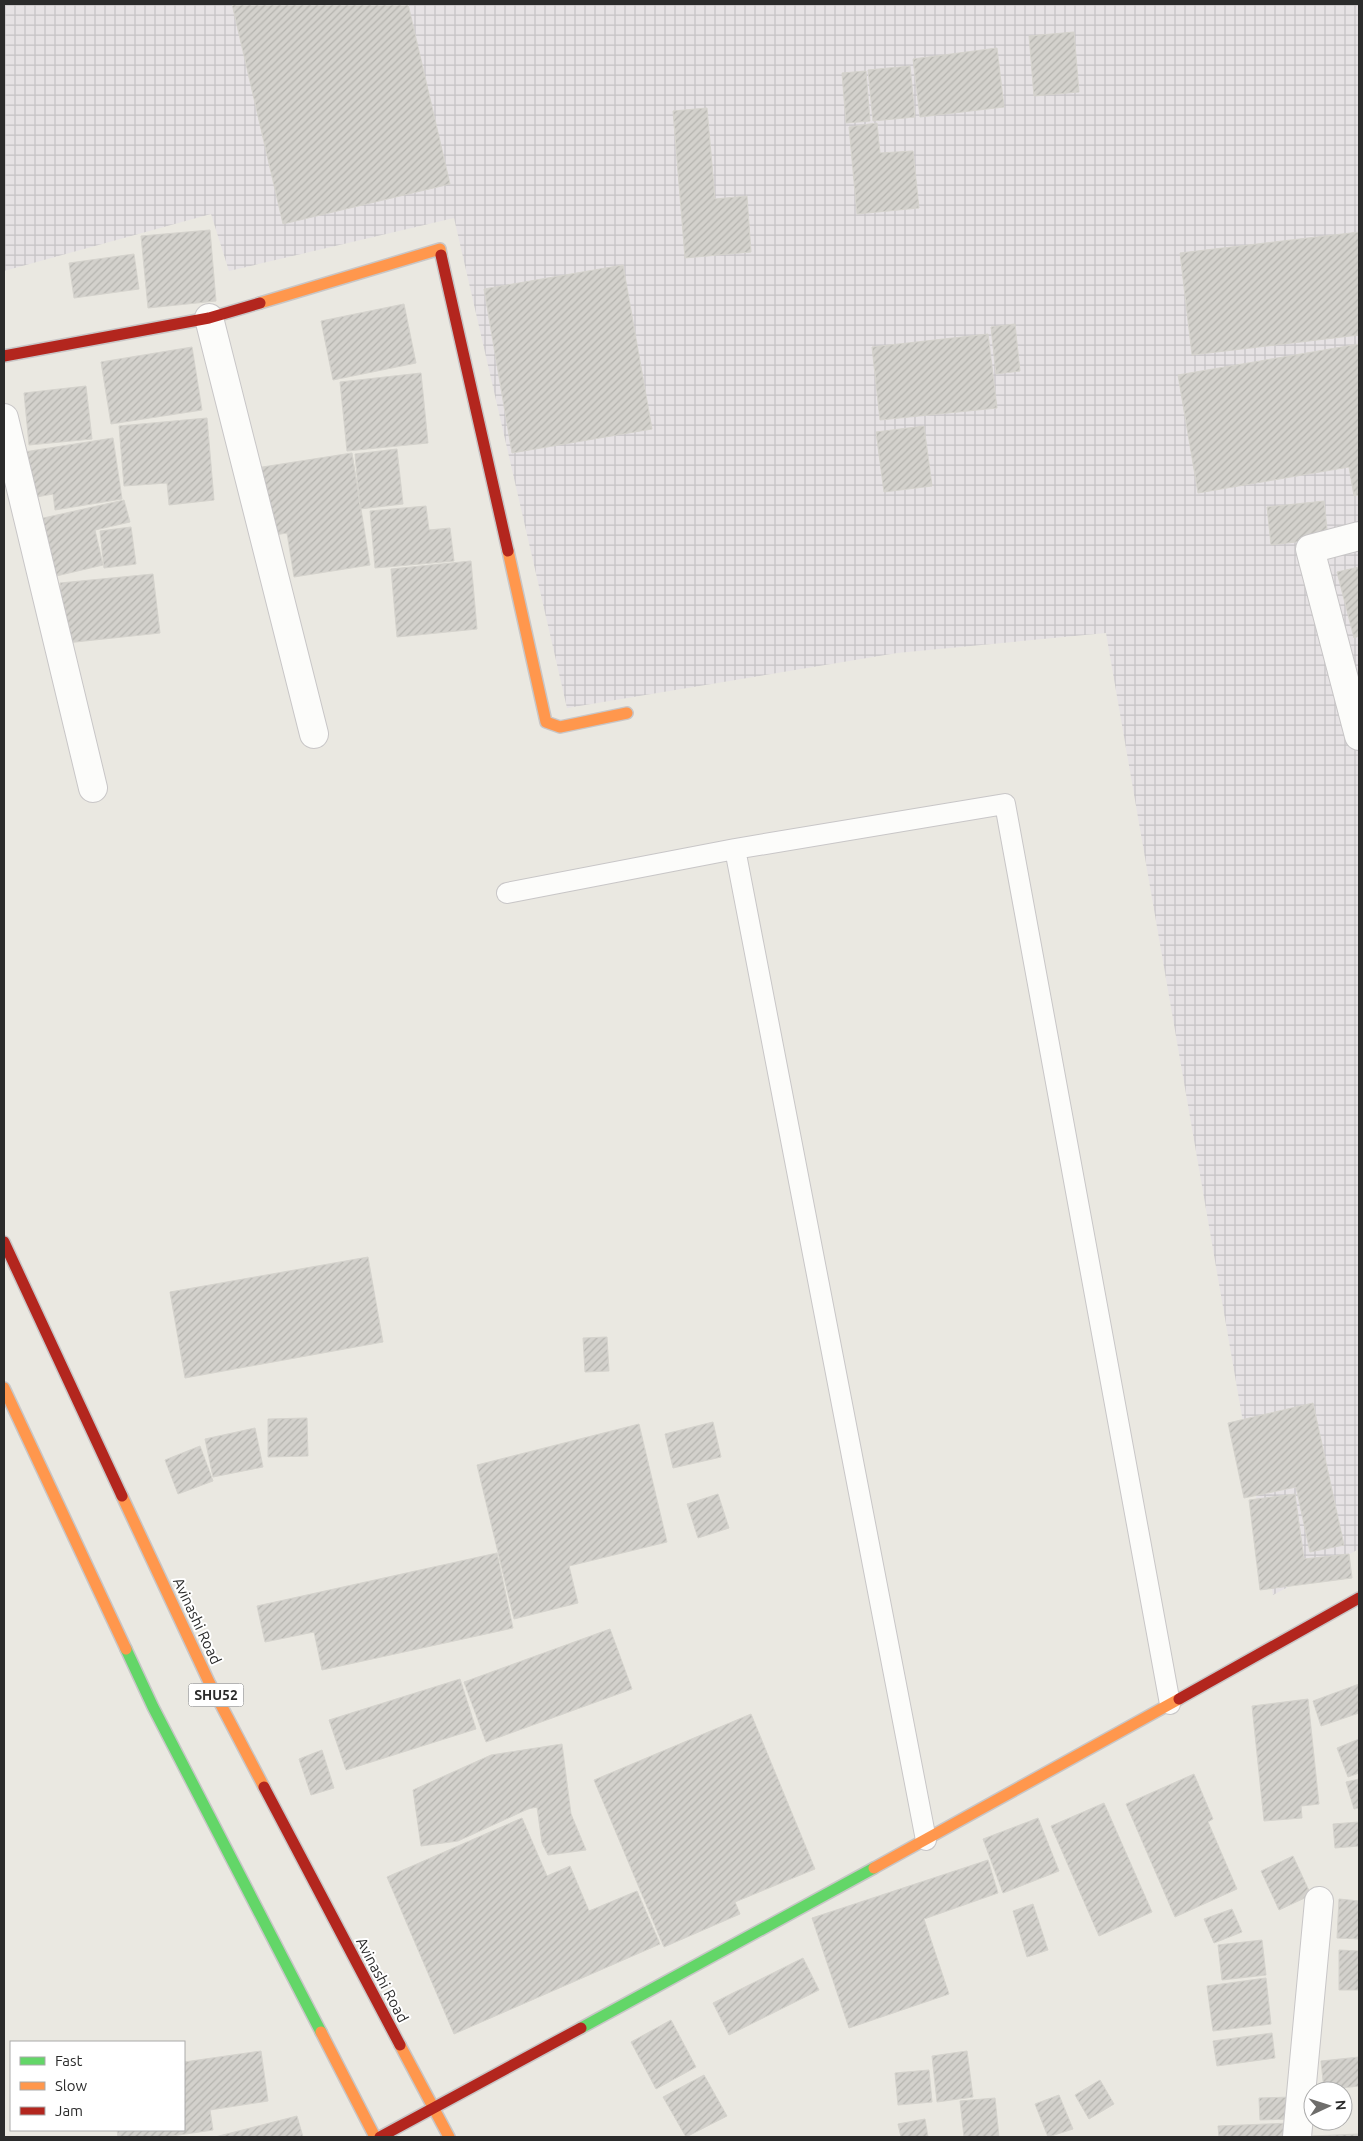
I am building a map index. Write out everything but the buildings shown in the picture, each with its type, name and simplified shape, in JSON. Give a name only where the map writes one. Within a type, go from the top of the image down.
[{"type":"street","points":[[4,356],[209,318],[440,249],[546,722],[560,726],[628,713]]},
{"type":"street","points":[[209,318],[314,734]]},
{"type":"street","points":[[4,418],[93,788]]},
{"type":"street","points":[[1359,536],[1310,549],[1350,661],[1359,736]]},
{"type":"street","name":"Avinashi Road","points":[[4,1242],[210,1682],[449,2137]]},
{"type":"street","points":[[4,1388],[153,1707],[375,2137]]},
{"type":"street","points":[[380,2137],[926,1840],[1359,1598]]},
{"type":"street","points":[[1297,2137],[1319,1901]]},
{"type":"lane","points":[[507,893],[735,849],[1005,804],[1170,1704]]},
{"type":"lane","points":[[735,849],[926,1840]]},
{"type":"shaded area","points":[[4,4],[1359,4],[1359,1549],[1273,1595],[1106,633],[897,653],[567,708],[454,218],[229,271],[211,214],[4,271]]},
{"type":"traffic: fast","points":[[126,1649],[153,1707],[321,2032]]},
{"type":"traffic: fast","points":[[581,2028],[874,1868]]},
{"type":"traffic: slow","points":[[260,303],[440,249],[441,255]]},
{"type":"traffic: slow","points":[[508,551],[546,722],[560,727],[627,713]]},
{"type":"traffic: slow","points":[[4,1388],[126,1649]]},
{"type":"traffic: slow","points":[[122,1496],[209,1682],[264,1787]]},
{"type":"traffic: slow","points":[[874,1868],[1179,1699]]},
{"type":"traffic: slow","points":[[321,2032],[375,2137]]},
{"type":"traffic: slow","points":[[400,2045],[449,2137]]},
{"type":"traffic: jam","points":[[441,255],[508,551]]},
{"type":"traffic: jam","points":[[4,356],[209,318],[260,303]]},
{"type":"traffic: jam","points":[[4,1242],[122,1496]]},
{"type":"traffic: jam","points":[[1179,1699],[1359,1598]]},
{"type":"traffic: jam","points":[[264,1787],[400,2045]]},
{"type":"traffic: jam","points":[[380,2137],[581,2028]]}]
